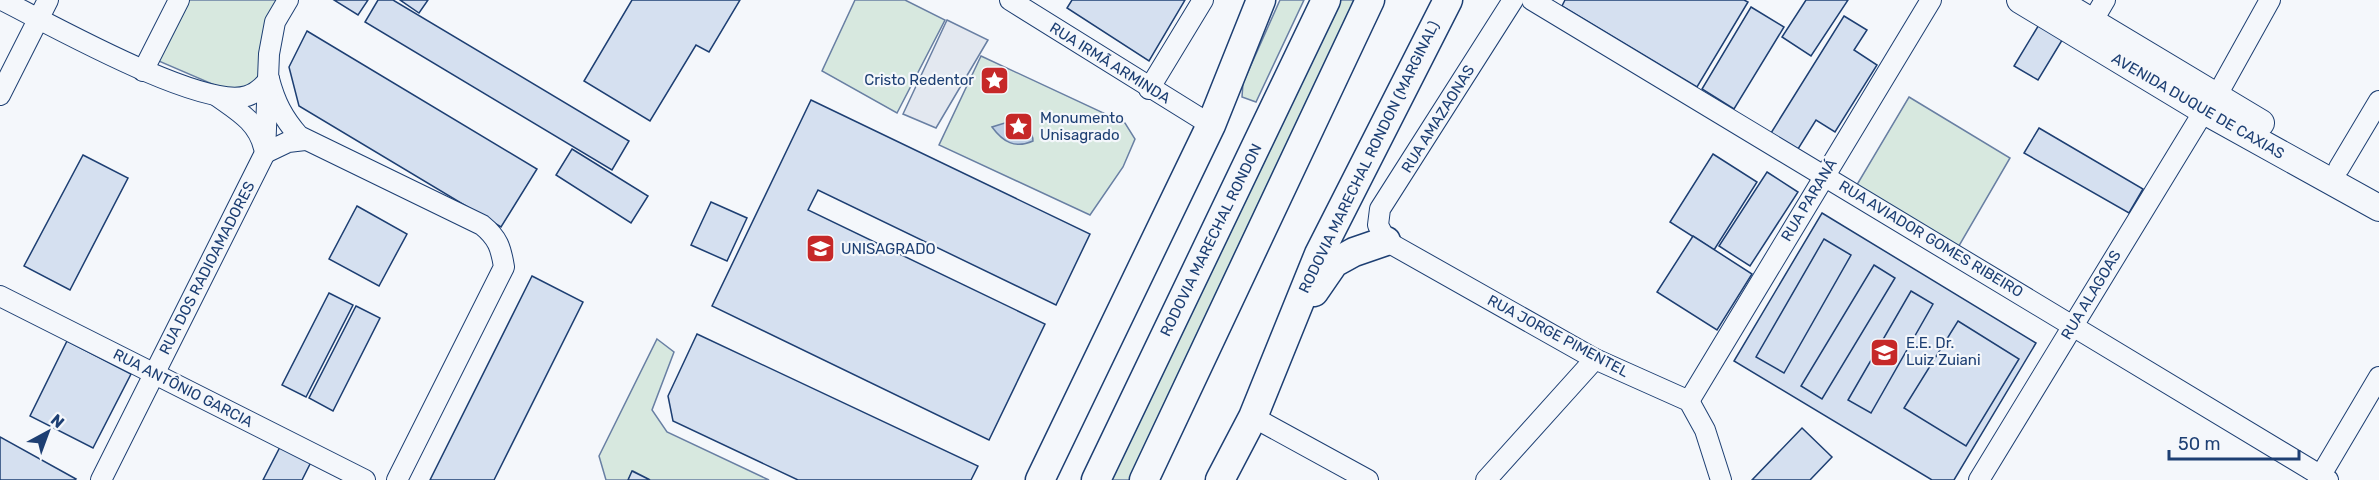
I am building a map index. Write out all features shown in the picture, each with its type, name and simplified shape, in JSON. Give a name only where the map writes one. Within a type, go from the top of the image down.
[{"type":"highway","points":[[1040,480],[1211,125],[1261,0]]},
{"type":"highway","name":"RODOVIA MARECHAL RONDON","points":[[1096,480],[1326,0]]},
{"type":"highway","points":[[1144,480],[1370,0]]},
{"type":"highway","name":"RODOVIA MARECHAL RONDON (MARGINAL)","points":[[1220,480],[1252,417],[1318,254],[1448,0]]},
{"type":"highway","points":[[1289,324],[1334,263],[1354,252],[1386,241]]},
{"type":"main road","name":"AVENIDA DUQUE DE CAXIAS","points":[[2020,0],[2210,104],[2379,189]]},
{"type":"main road","name":"AVENIDA DUQUE DE CAXIAS","points":[[2056,0],[2092,22],[2210,104],[2379,208]]},
{"type":"street","points":[[2,0],[143,71],[218,96],[248,96],[269,79]]},
{"type":"street","points":[[0,95],[48,0]]},
{"type":"street","points":[[143,71],[179,0]]},
{"type":"street","points":[[265,153],[269,54],[275,22],[288,0]]},
{"type":"street","name":"RUA IRMÃ ARMINDA","points":[[1010,0],[1149,89],[1211,125]]},
{"type":"street","points":[[1149,89],[1203,0]]},
{"type":"street","name":"RUA AMAZAONAS","points":[[1386,241],[1378,225],[1380,209],[1513,0]]},
{"type":"street","name":"RUA AVIADOR GOMES RIBEIRO","points":[[1532,0],[1824,174],[2322,478]]},
{"type":"street","name":"RUA PARANÁ","points":[[1689,401],[1930,0]]},
{"type":"street","points":[[2092,22],[2105,0]]},
{"type":"street","name":"RUA ALAGOAS","points":[[1979,480],[2210,104],[2270,0]]},
{"type":"street","points":[[269,79],[275,102],[286,122],[305,140],[482,225],[495,236],[501,248],[504,267],[397,480]]},
{"type":"street","points":[[218,96],[250,120],[259,131],[265,153]]},
{"type":"street","points":[[2339,168],[2379,101]]},
{"type":"street","points":[[265,153],[288,142],[305,140]]},
{"type":"street","name":"RUA DOS RADIOAMADORES","points":[[101,480],[265,153]]},
{"type":"street","name":"RUA JORGE PIMENTEL","points":[[1386,241],[1595,359],[1689,401]]},
{"type":"street","name":"RUA ANTÔNIO GARCIA","points":[[0,296],[365,480]]},
{"type":"street","points":[[1486,480],[1595,359]]},
{"type":"street","points":[[2322,478],[2379,376]]},
{"type":"street","points":[[1689,401],[1705,430],[1721,480]]},
{"type":"street","points":[[1252,417],[1368,480]]},
{"type":"shaded area","points":[[187,0],[280,0],[258,79],[248,88],[233,93],[154,59]]},
{"type":"shaded area","points":[[855,0],[905,0],[945,20],[897,113],[822,71]]},
{"type":"shaded area","points":[[1280,0],[1304,0],[1256,102],[1242,97],[1243,83]]},
{"type":"shaded area","points":[[1337,0],[1365,0],[1135,480],[1107,480]]},
{"type":"shaded area","points":[[947,20],[988,40],[936,128],[903,114]]},
{"type":"shaded area","points":[[981,56],[1125,123],[1135,139],[1123,167],[1090,215],[939,145]]},
{"type":"shaded area","points":[[1909,97],[2010,158],[1956,251],[1855,188]]},
{"type":"shaded area","points":[[657,339],[674,352],[652,410],[667,432],[769,480],[650,480],[633,471],[628,480],[606,480],[599,456]]},
{"type":"water","points":[[1008,122],[1021,125],[1028,130],[1033,141],[1021,144],[1010,143],[992,127]]},
{"type":"building","points":[[334,0],[368,0],[358,15]]},
{"type":"building","points":[[378,0],[393,0],[629,141],[612,170],[365,22]]},
{"type":"building","points":[[400,0],[428,0],[419,13]]},
{"type":"building","points":[[632,0],[740,0],[709,52],[696,45],[650,121],[584,81]]},
{"type":"building","points":[[1072,0],[1185,0],[1149,61],[1067,8]]},
{"type":"building","points":[[1565,0],[1744,0],[1748,2],[1697,87],[1562,6]]},
{"type":"building","points":[[1806,0],[1848,0],[1811,56],[1782,37]]},
{"type":"building","points":[[1751,7],[1784,27],[1734,109],[1702,89]]},
{"type":"building","points":[[1844,16],[1867,30],[1854,50],[1877,65],[1835,132],[1816,120],[1798,149],[1771,133]]},
{"type":"building","points":[[2040,23],[2064,37],[2038,80],[2014,66]]},
{"type":"building","points":[[307,31],[537,169],[501,227],[299,106],[289,67]]},
{"type":"building","points":[[811,100],[1090,234],[1056,305],[818,190],[808,210],[1045,324],[989,440],[712,306]]},
{"type":"building","points":[[2039,128],[2143,189],[2129,213],[2024,153]]},
{"type":"building","points":[[572,149],[648,196],[631,223],[556,175]]},
{"type":"building","points":[[1713,154],[1757,182],[1714,250],[1670,222]]},
{"type":"building","points":[[83,155],[128,178],[70,290],[24,266]]},
{"type":"building","points":[[1767,172],[1798,192],[1750,266],[1719,246]]},
{"type":"building","points":[[711,202],[747,218],[727,261],[691,245]]},
{"type":"building","points":[[357,206],[407,234],[379,286],[329,259]]},
{"type":"building","name":"E.E. Dr. Luiz Zuiani","points":[[1822,213],[2036,343],[1954,480],[1932,480],[1734,361]]},
{"type":"building","points":[[1693,236],[1752,274],[1717,330],[1657,292]]},
{"type":"building","points":[[1824,239],[1851,255],[1784,373],[1756,357]]},
{"type":"building","points":[[1874,265],[1895,278],[1822,399],[1801,386]]},
{"type":"building","points":[[532,276],[583,302],[494,480],[430,480]]},
{"type":"building","points":[[1911,291],[1933,304],[1871,413],[1848,400]]},
{"type":"building","points":[[329,293],[353,305],[306,397],[282,385]]},
{"type":"building","points":[[356,306],[380,318],[333,411],[309,398]]},
{"type":"building","points":[[1958,321],[2019,359],[1966,446],[1904,408]]},
{"type":"building","points":[[697,334],[978,466],[971,480],[798,480],[673,421],[668,396]]},
{"type":"building","points":[[67,341],[131,374],[93,448],[30,416]]},
{"type":"building","points":[[1802,428],[1832,457],[1810,480],[1752,480]]},
{"type":"building","points":[[0,437],[76,479],[0,480]]},
{"type":"building","points":[[280,447],[311,462],[302,480],[263,480]]},
{"type":"building","points":[[632,471],[650,480],[628,480]]},
{"type":"place","name":"Cristo Redentor","points":[[995,80]]},
{"type":"place","name":"Monumento Unisagrado","points":[[1019,127]]},
{"type":"place","name":"UNISAGRADO","points":[[820,249]]},
{"type":"place","name":"E.E. Dr. Luiz Zuiani","points":[[1885,352]]}]
